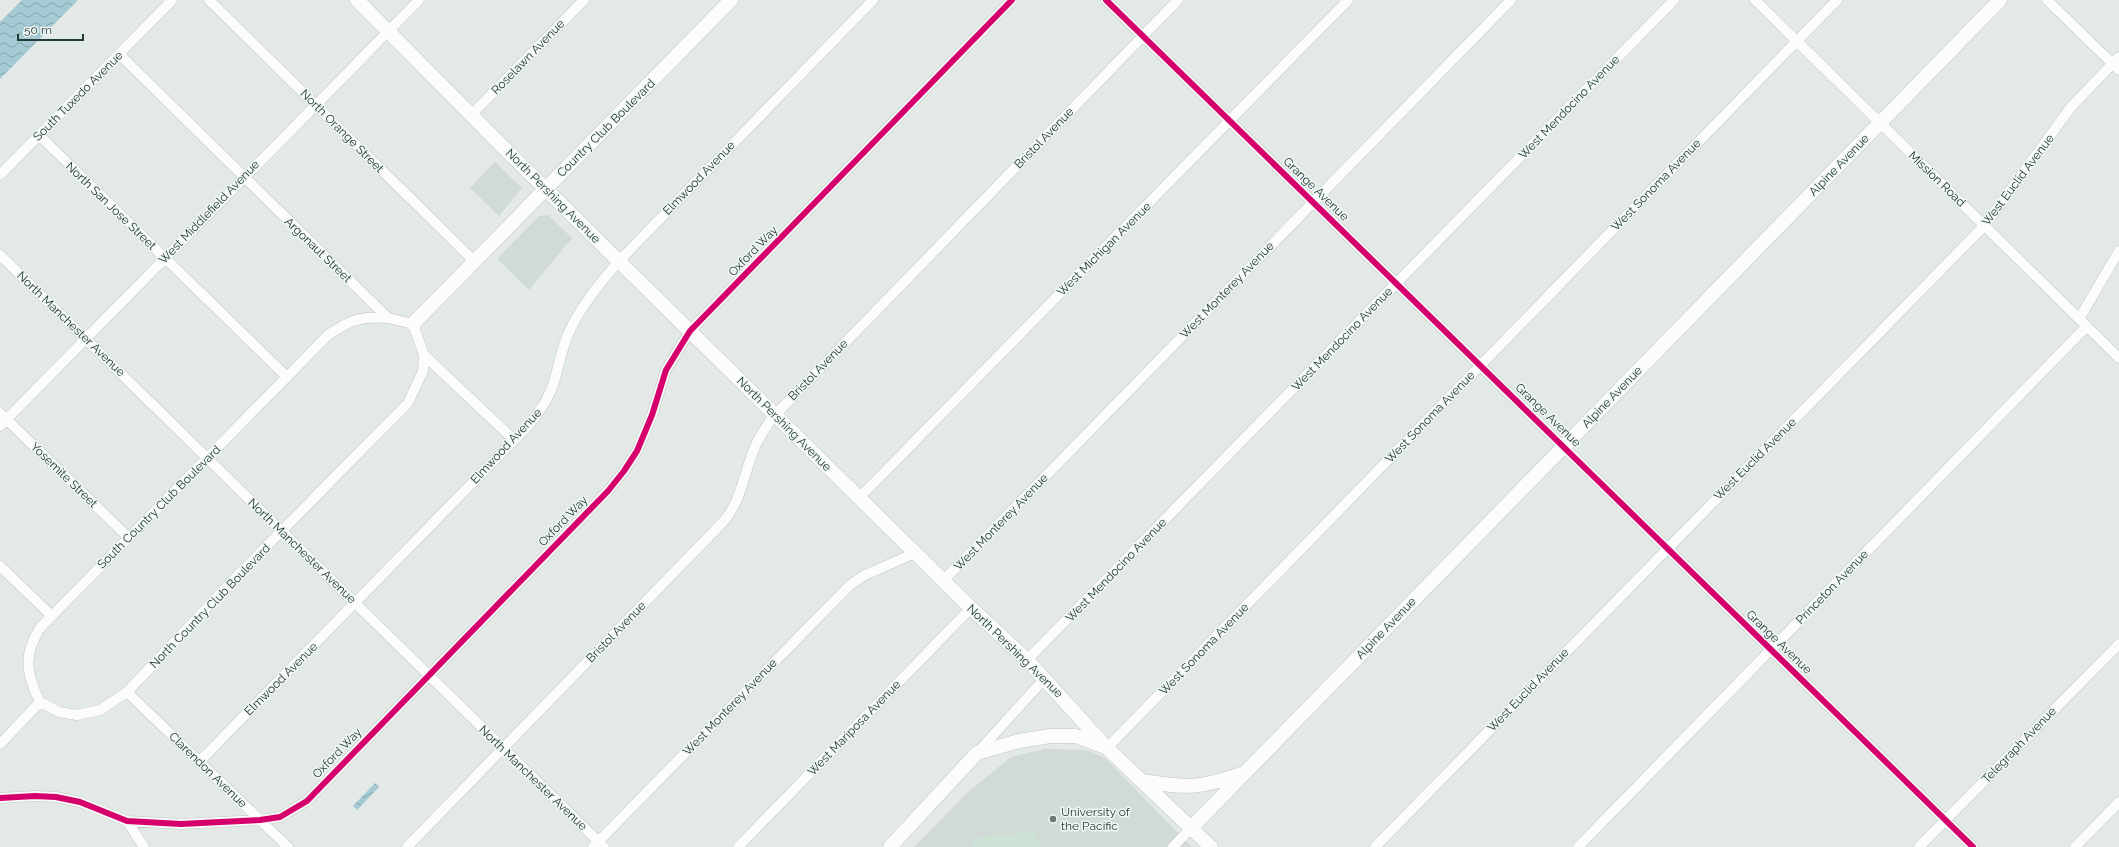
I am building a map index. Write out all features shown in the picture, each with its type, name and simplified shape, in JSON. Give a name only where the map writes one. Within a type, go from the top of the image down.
[{"type":"street","name":"South Tuxedo Avenue","points":[[0,175],[172,0]]},
{"type":"street","name":"North Orange Street","points":[[209,0],[474,261]]},
{"type":"street","name":"North Pershing Avenue","points":[[357,0],[943,581],[1046,678],[1107,748],[1211,847]]},
{"type":"street","name":"West Middlefield Avenue","points":[[2,419],[86,339],[315,104],[419,0]]},
{"type":"street","name":"Roselawn Avenue","points":[[472,114],[584,0]]},
{"type":"street","name":"Country Club Boulevard","points":[[413,324],[731,0]]},
{"type":"street","name":"Elmwood Avenue","points":[[199,762],[514,440],[542,407],[550,392],[561,354],[574,322],[594,290],[619,261],[873,0]]},
{"type":"street","name":"Oxford Way","points":[[0,798],[35,796],[56,797],[80,802],[127,822],[181,824],[260,820],[280,817],[307,801],[608,491],[624,471],[646,431],[666,370],[690,331],[1012,0]]},
{"type":"street","name":"Grange Avenue","points":[[1106,0],[1668,547],[1973,847]]},
{"type":"street","name":"Bristol Avenue","points":[[407,847],[728,515],[742,490],[753,451],[762,432],[775,415],[1178,0]]},
{"type":"street","name":"West Michigan Avenue","points":[[859,498],[1348,0]]},
{"type":"street","name":"West Monterey Avenue","points":[[943,581],[1511,0]]},
{"type":"street","name":"West Mendocino Avenue","points":[[1027,660],[1674,0]]},
{"type":"street","name":"Mission Road","points":[[1755,0],[2119,358]]},
{"type":"street","name":"West Sonoma Avenue","points":[[1107,748],[1837,0]]},
{"type":"street","name":"Alpine Avenue","points":[[1191,828],[2000,0]]},
{"type":"street","points":[[2047,0],[2117,64]]},
{"type":"street","name":"Argonaut Street","points":[[119,54],[388,318]]},
{"type":"street","name":"West Euclid Avenue","points":[[1375,847],[1985,225],[2071,107],[2117,64]]},
{"type":"street","name":"North San Jose Street","points":[[39,135],[287,377]]},
{"type":"street","points":[[2079,319],[2119,251]]},
{"type":"street","name":"North Manchester Avenue","points":[[0,255],[503,748],[598,845]]},
{"type":"street","name":"South Country Club Boulevard","points":[[40,702],[29,674],[29,650],[40,628],[208,459],[328,335],[348,322],[367,316],[388,318]]},
{"type":"street","points":[[388,318],[413,324],[424,356],[514,440]]},
{"type":"street","name":"Princeton Avenue","points":[[1578,847],[2087,326]]},
{"type":"street","name":"North Country Club Boulevard","points":[[40,702],[59,712],[77,715],[100,710],[127,692],[408,403],[423,371],[424,356]]},
{"type":"street","name":"Yosemite Street","points":[[2,419],[128,538]]},
{"type":"street","name":"West Monterey Avenue","points":[[598,845],[850,585],[863,576],[915,553]]},
{"type":"street","points":[[0,566],[52,616]]},
{"type":"street","name":"West Mariposa Avenue","points":[[738,847],[971,608]]},
{"type":"street","name":"Telegraph Avenue","points":[[1920,847],[2119,644]]},
{"type":"street","points":[[890,847],[1046,678]]},
{"type":"street","name":"Clarendon Avenue","points":[[127,692],[288,847]]},
{"type":"street","points":[[0,744],[40,702]]},
{"type":"street","points":[[977,753],[1019,741],[1050,736],[1076,736],[1107,748]]},
{"type":"street","points":[[1142,781],[1193,787],[1214,783],[1245,772]]},
{"type":"street","points":[[2075,847],[2119,802]]},
{"type":"street","points":[[127,822],[144,847]]},
{"type":"street","points":[[1172,847],[1191,828]]},
{"type":"shaded area","points":[[495,162],[522,188],[499,216],[470,188]]},
{"type":"shaded area","points":[[548,215],[572,238],[529,290],[497,259],[539,216]]},
{"type":"shaded area","name":"University of the Pacific","points":[[1045,749],[1086,750],[1104,757],[1192,847],[914,847],[968,792],[1011,757]]},
{"type":"green space","points":[[1035,832],[1040,847],[970,847],[980,836]]},
{"type":"water","points":[[22,0],[78,0],[0,79],[0,22]]},
{"type":"water","points":[[375,783],[379,787],[357,810],[353,806]]},
{"type":"cycle path","points":[[0,798],[35,796],[56,797],[80,802],[127,821],[181,824],[260,820],[280,817],[307,801],[608,491],[624,471],[637,451],[652,415],[666,370],[690,331],[1012,0]]},
{"type":"cycle path","points":[[1106,0],[1973,847]]},
{"type":"place","name":"University of the Pacific","points":[[1053,819]]}]
